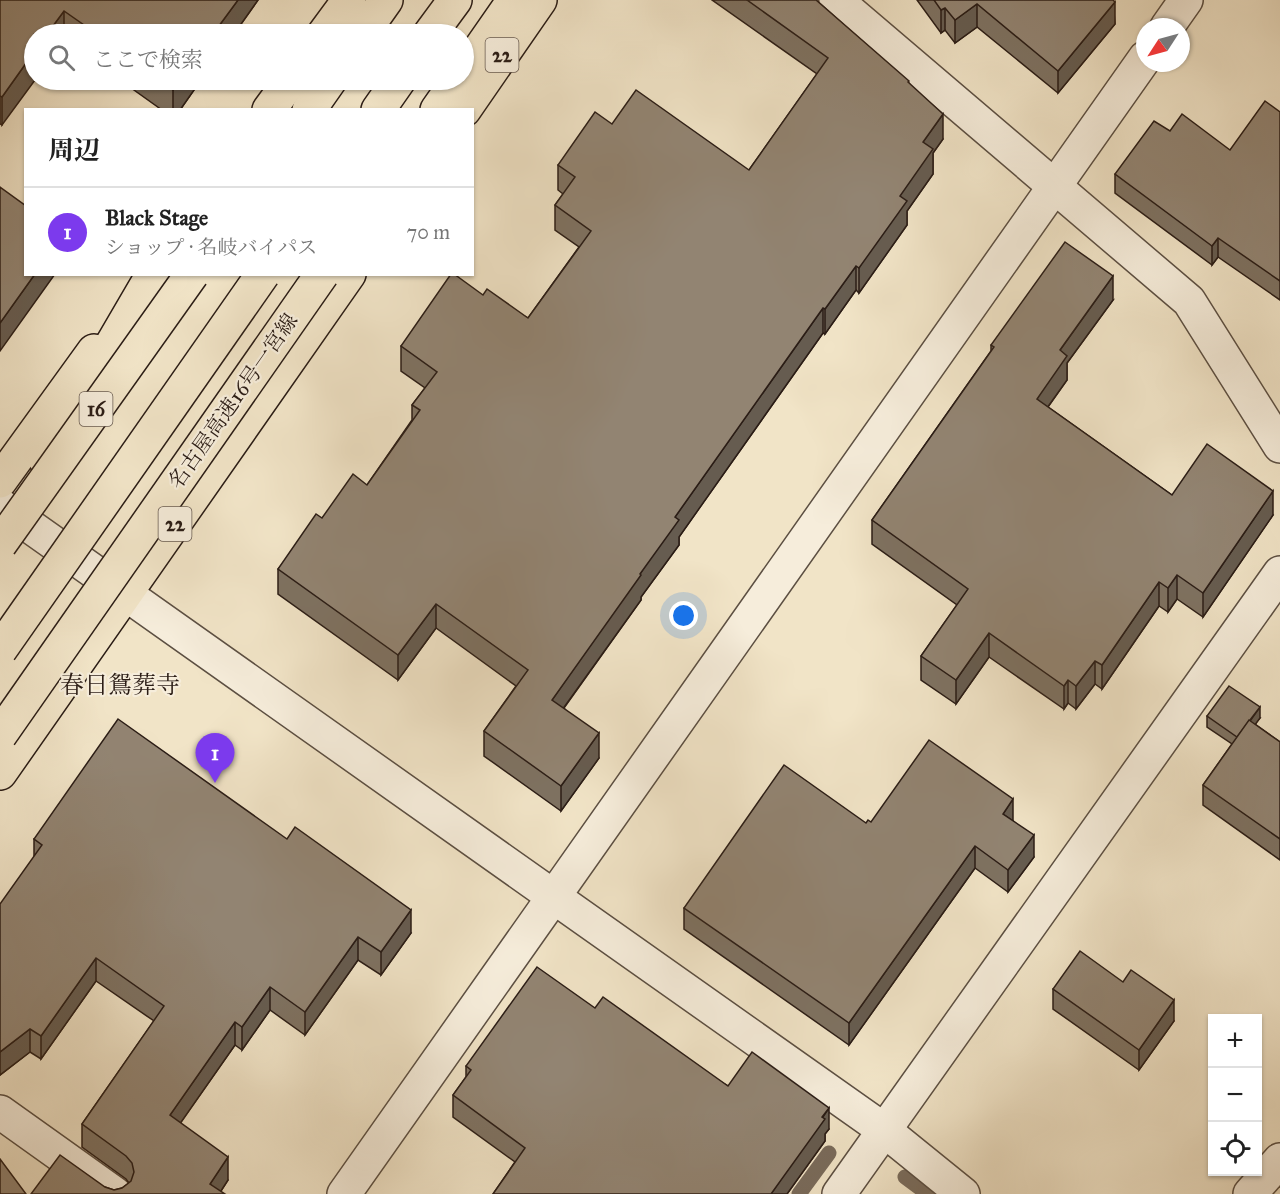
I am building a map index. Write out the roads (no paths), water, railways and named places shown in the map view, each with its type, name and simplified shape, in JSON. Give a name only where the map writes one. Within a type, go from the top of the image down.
[{"type":"highway","points":[[331,24],[349,0]]},
{"type":"highway","points":[[369,24],[386,0]]},
{"type":"highway","points":[[437,24],[455,0]]},
{"type":"highway","points":[[474,58],[514,0]]},
{"type":"highway","name":"22","points":[[465,108],[540,0]]},
{"type":"highway","points":[[270,108],[284,90]]},
{"type":"highway","points":[[310,108],[323,90]]},
{"type":"highway","points":[[379,108],[392,90]]},
{"type":"highway","points":[[438,108],[451,90]]},
{"type":"highway","points":[[0,481],[150,276]]},
{"type":"highway","points":[[4,517],[150,276]]},
{"type":"highway","name":"16","points":[[0,544],[191,276]]},
{"type":"highway","points":[[0,650],[261,276]]},
{"type":"highway","name":"名古屋高速16号一宮線","points":[[0,735],[321,276]]},
{"type":"highway","name":"22","points":[[0,773],[348,276]]},
{"type":"street","points":[[836,0],[1189,301],[1280,446]]},
{"type":"street","points":[[1173,18],[1186,0]]},
{"type":"street","points":[[344,1194],[1136,71]]},
{"type":"street","points":[[4,517],[127,594],[884,1130],[963,1194]]},
{"type":"street","points":[[839,1194],[1280,573]]},
{"type":"street","points":[[0,1112],[115,1194]]},
{"type":"street","points":[[1250,1194],[1280,1160]]},
{"type":"waterway","points":[[799,1194],[829,1153]]},
{"type":"waterway","points":[[905,1177],[928,1194]]},
{"type":"place","name":"Black Stage","points":[[215,783]]},
{"type":"district","name":"春日鴛葬寺","points":[[120,685]]}]
